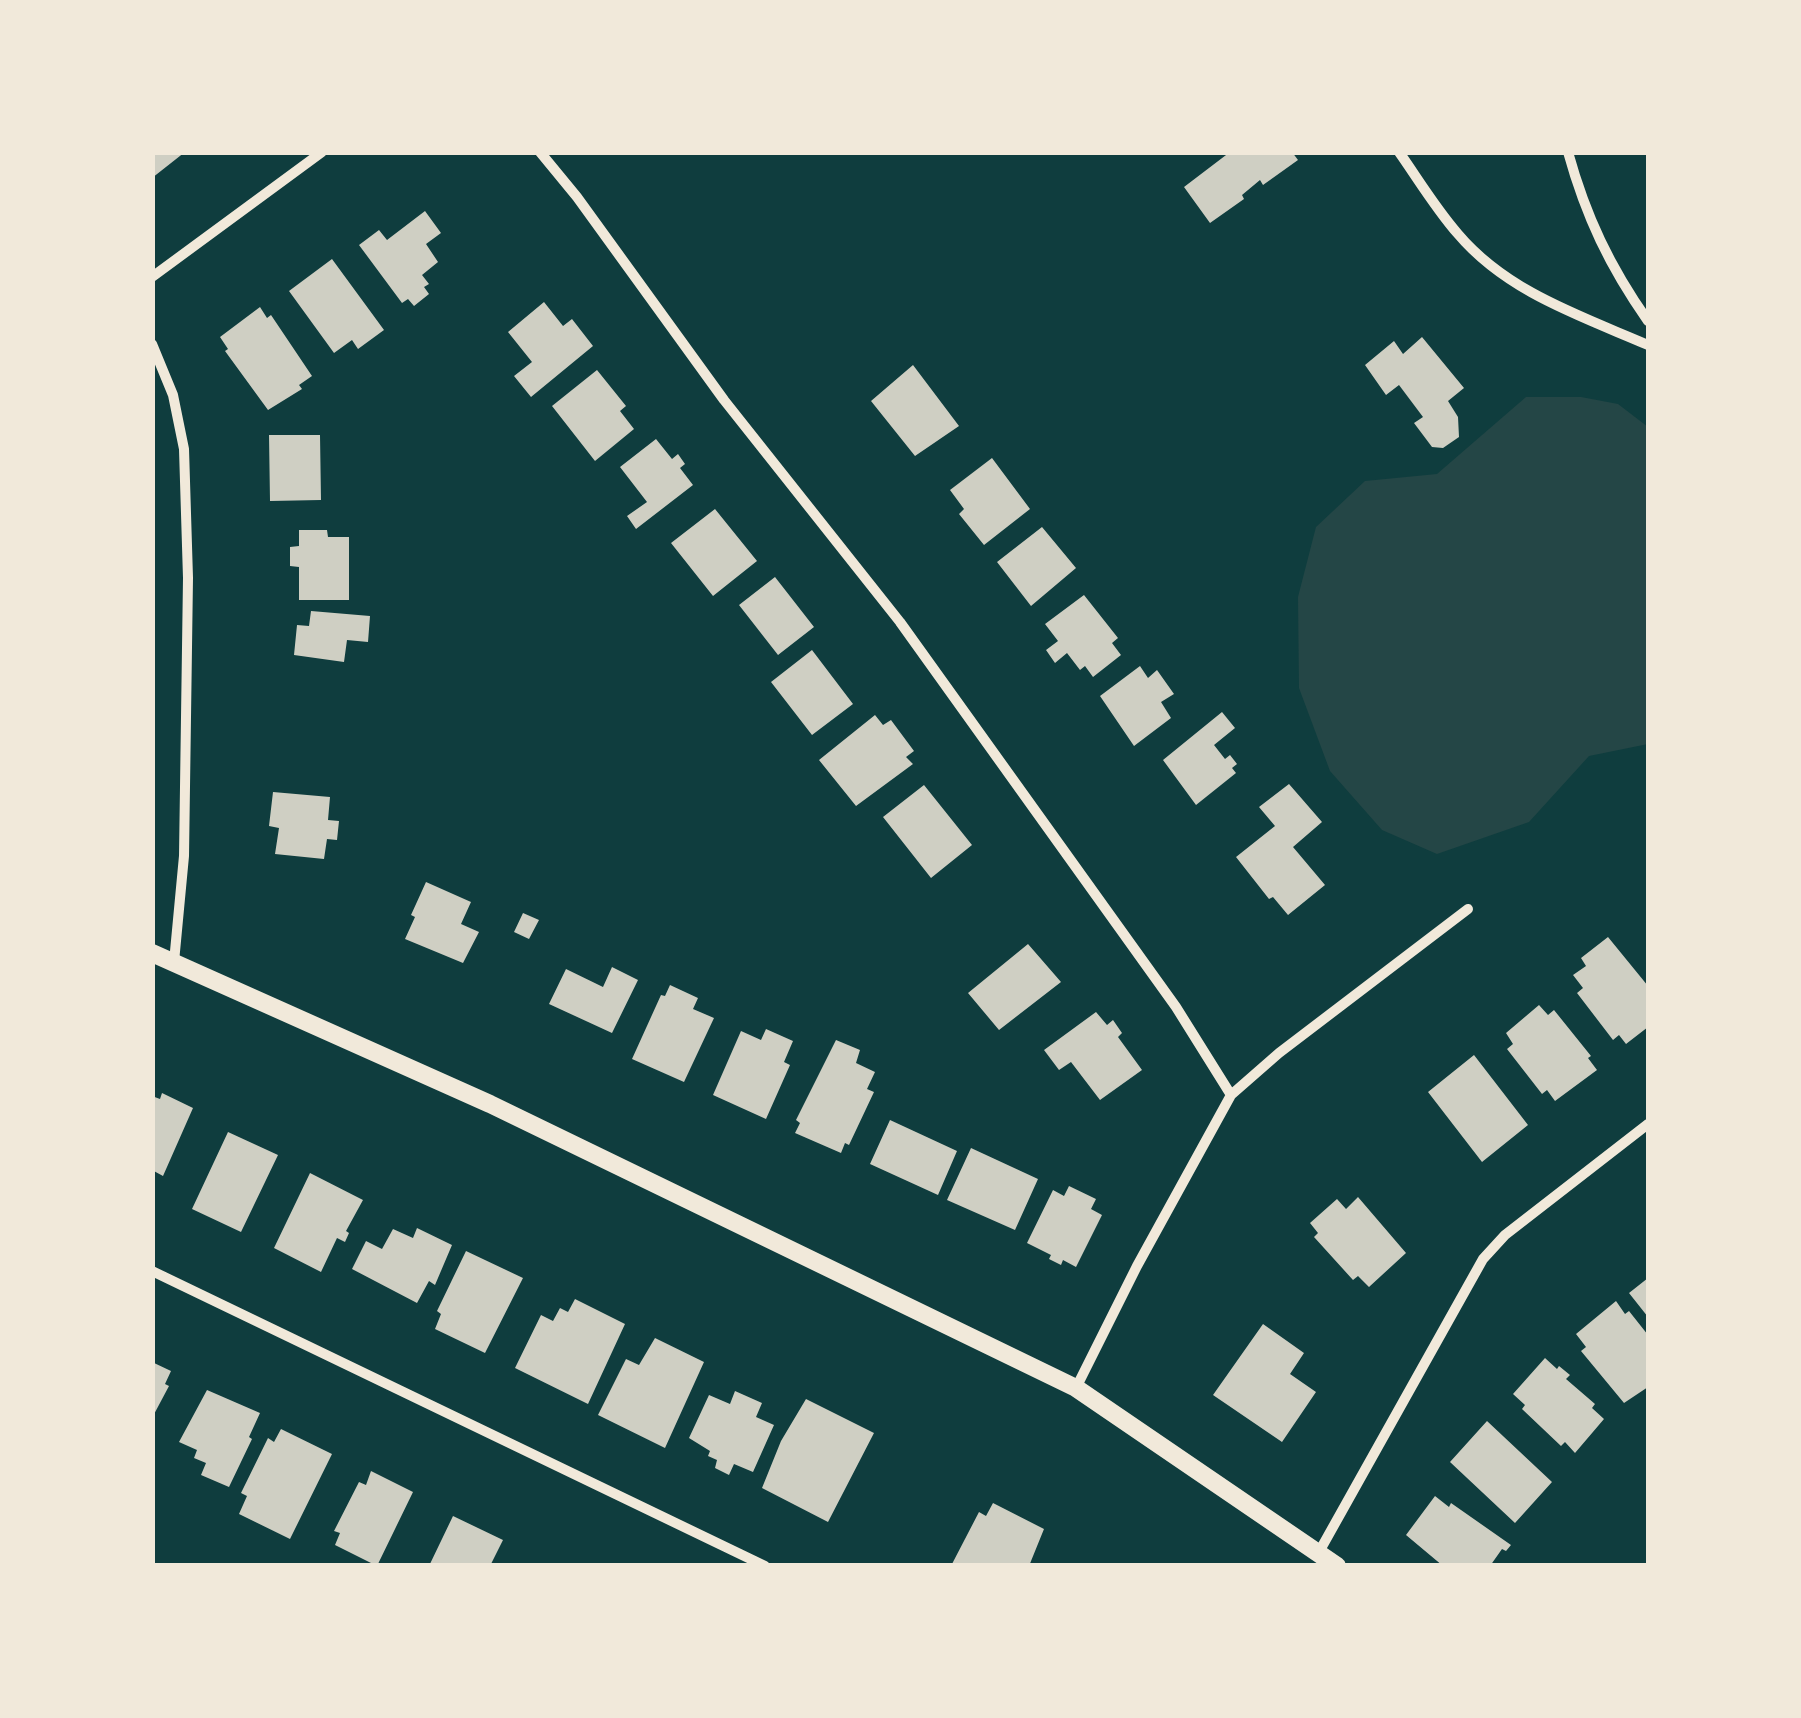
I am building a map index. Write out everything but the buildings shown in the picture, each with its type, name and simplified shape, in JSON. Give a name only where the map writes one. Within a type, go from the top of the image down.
[{"type":"street","points":[[152,277],[322,152]]},
{"type":"street","points":[[540,152],[724,400],[900,622],[1176,1007],[1232,1095]]},
{"type":"street","points":[[1399,152],[1458,235],[1496,270],[1530,293],[1648,345]]},
{"type":"street","points":[[1568,152],[1582,204],[1616,276],[1648,322]]},
{"type":"street","points":[[152,344],[172,395],[184,448],[188,578],[184,856],[174,962]]},
{"type":"street","points":[[1076,1388],[1137,1266],[1232,1095],[1279,1053],[1468,909]]},
{"type":"street","points":[[152,952],[490,1104],[1076,1388],[1337,1566]]},
{"type":"street","points":[[1320,1552],[1483,1258],[1505,1235],[1648,1124]]},
{"type":"street","points":[[152,1271],[764,1566]]},
{"type":"shaded area","points":[[1526,397],[1581,397],[1618,404],[1648,427],[1648,744],[1589,756],[1529,822],[1437,854],[1382,830],[1330,771],[1299,688],[1298,597],[1316,527],[1365,481],[1437,474]]}]
